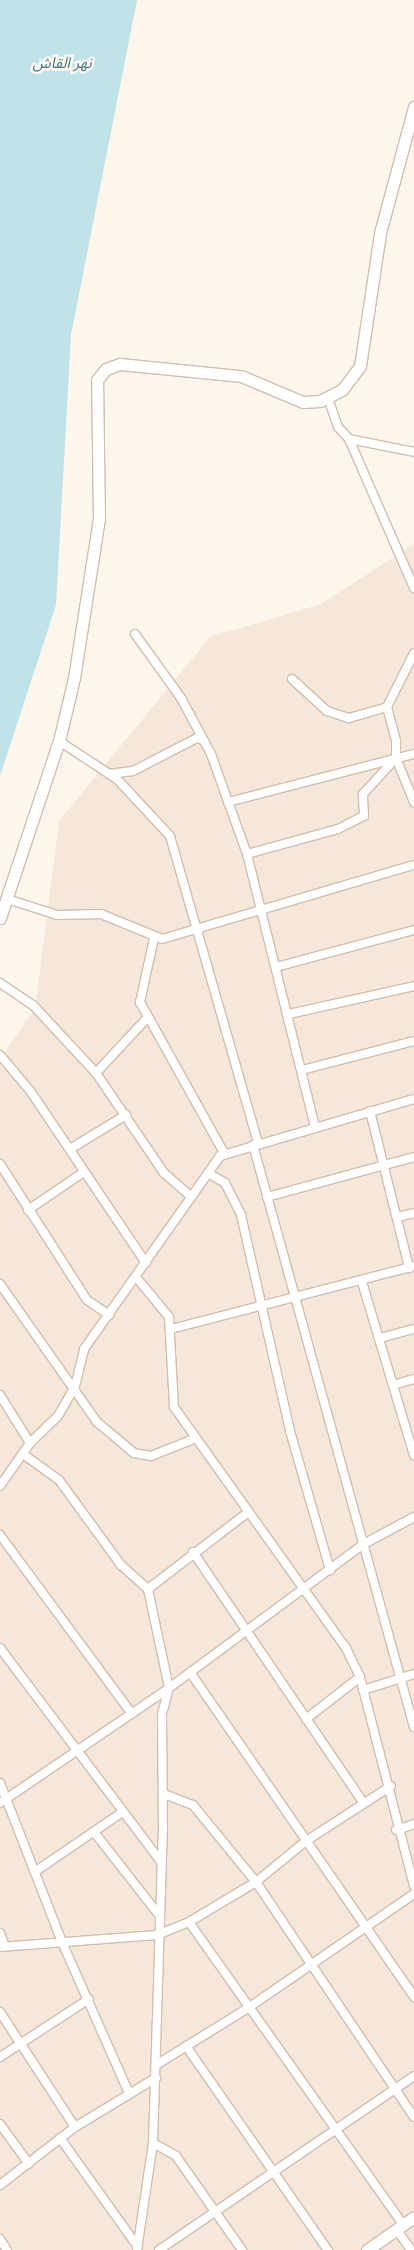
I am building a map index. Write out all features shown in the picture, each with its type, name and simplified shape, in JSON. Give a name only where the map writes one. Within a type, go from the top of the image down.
[{"type":"main road","points":[[0,918],[59,741],[97,535],[101,468],[95,388],[102,372],[120,364],[234,375],[291,399],[328,398],[348,385],[360,366],[380,233],[414,107]]},
{"type":"main road","points":[[367,2250],[414,2216]]},
{"type":"street","points":[[328,398],[338,427],[348,439],[414,588]]},
{"type":"street","points":[[348,439],[414,452]]},
{"type":"street","points":[[135,634],[181,698],[204,740],[228,802],[247,854],[258,912],[289,1014],[315,1126]]},
{"type":"street","points":[[414,653],[387,707],[396,740],[396,758],[414,802]]},
{"type":"street","points":[[292,679],[339,718],[387,707]]},
{"type":"street","points":[[106,774],[133,771],[197,738],[204,740]]},
{"type":"street","points":[[59,741],[135,795],[170,836],[255,1144],[293,1299],[414,1727]]},
{"type":"street","points":[[228,802],[414,754]]},
{"type":"street","points":[[247,854],[338,829],[364,816],[363,794],[396,758]]},
{"type":"street","points":[[7,899],[57,914],[101,914],[154,938],[198,932],[414,865]]},
{"type":"street","points":[[276,967],[414,930]]},
{"type":"street","points":[[154,938],[140,1002],[146,1020],[224,1153]]},
{"type":"street","points":[[0,983],[33,1005],[96,1073],[164,1173],[190,1196]]},
{"type":"street","points":[[289,1014],[414,986]]},
{"type":"street","points":[[96,1073],[146,1020]]},
{"type":"street","points":[[302,1070],[414,1041]]},
{"type":"street","points":[[0,1055],[70,1149],[146,1263]]},
{"type":"street","points":[[0,1486],[30,1443],[58,1416],[75,1386],[80,1356],[146,1263],[190,1196],[224,1153],[414,1099]]},
{"type":"street","points":[[171,1329],[362,1282],[412,1267],[397,1218],[370,1111]]},
{"type":"street","points":[[70,1149],[126,1115]]},
{"type":"street","points":[[267,1197],[414,1157]]},
{"type":"street","points":[[0,1164],[88,1300],[109,1315]]},
{"type":"street","points":[[28,1210],[84,1172]]},
{"type":"street","points":[[208,1172],[225,1183],[241,1215],[264,1306],[290,1431],[330,1570]]},
{"type":"street","points":[[397,1218],[414,1213]]},
{"type":"street","points":[[136,1277],[166,1309],[171,1329],[172,1401],[247,1513],[305,1590],[360,1677],[391,1786],[396,1830],[414,1886]]},
{"type":"street","points":[[362,1282],[393,1385],[411,1428],[414,1455]]},
{"type":"street","points":[[0,1284],[75,1386],[97,1422],[139,1456],[151,1456],[196,1438]]},
{"type":"street","points":[[380,1338],[414,1328]]},
{"type":"street","points":[[393,1385],[414,1379]]},
{"type":"street","points":[[0,1395],[30,1443]]},
{"type":"street","points":[[23,1454],[59,1480],[121,1565],[148,1589],[169,1688],[162,1714],[164,1794],[157,1935],[156,2078],[153,2143],[137,2248]]},
{"type":"street","points":[[148,1589],[193,1552],[247,1513]]},
{"type":"street","points":[[0,1803],[169,1688],[305,1590],[362,1545],[414,1517]]},
{"type":"street","points":[[0,1535],[132,1714]]},
{"type":"street","points":[[193,1552],[363,1802]]},
{"type":"street","points":[[0,1648],[75,1752],[162,1863]]},
{"type":"street","points":[[190,1672],[363,1928],[414,1997]]},
{"type":"street","points":[[363,1690],[414,1674]]},
{"type":"street","points":[[306,1719],[360,1677]]},
{"type":"street","points":[[0,1783],[36,1871],[62,1942],[89,1999],[129,2093]]},
{"type":"street","points":[[0,1933],[3,1946],[157,1935],[189,1922],[256,1882],[306,1842],[363,1802],[391,1786]]},
{"type":"street","points":[[164,1794],[193,1805],[256,1882],[414,2117]]},
{"type":"street","points":[[36,1871],[121,1813]]},
{"type":"street","points":[[396,1830],[414,1824]]},
{"type":"street","points":[[94,1832],[159,1915]]},
{"type":"street","points":[[156,2065],[248,2008],[414,1894]]},
{"type":"street","points":[[189,1922],[400,2227],[411,2250]]},
{"type":"street","points":[[0,2057],[89,1999]]},
{"type":"street","points":[[0,2012],[75,2127]]},
{"type":"street","points":[[186,2046],[328,2250]]},
{"type":"street","points":[[159,2250],[414,2076]]},
{"type":"street","points":[[0,2186],[75,2127],[156,2078]]},
{"type":"street","points":[[0,2124],[28,2164]]},
{"type":"street","points":[[60,2138],[137,2248]]},
{"type":"street","points":[[153,2143],[173,2152],[242,2250]]},
{"type":"street","points":[[0,2240],[7,2250]]},
{"type":"shaded area","points":[[414,544],[414,2250],[0,2250],[0,1059],[35,1009],[59,821],[210,637],[321,604]]},
{"type":"water","name":"نهر القاش","points":[[0,0],[137,0],[71,335],[56,605],[0,776]]}]
